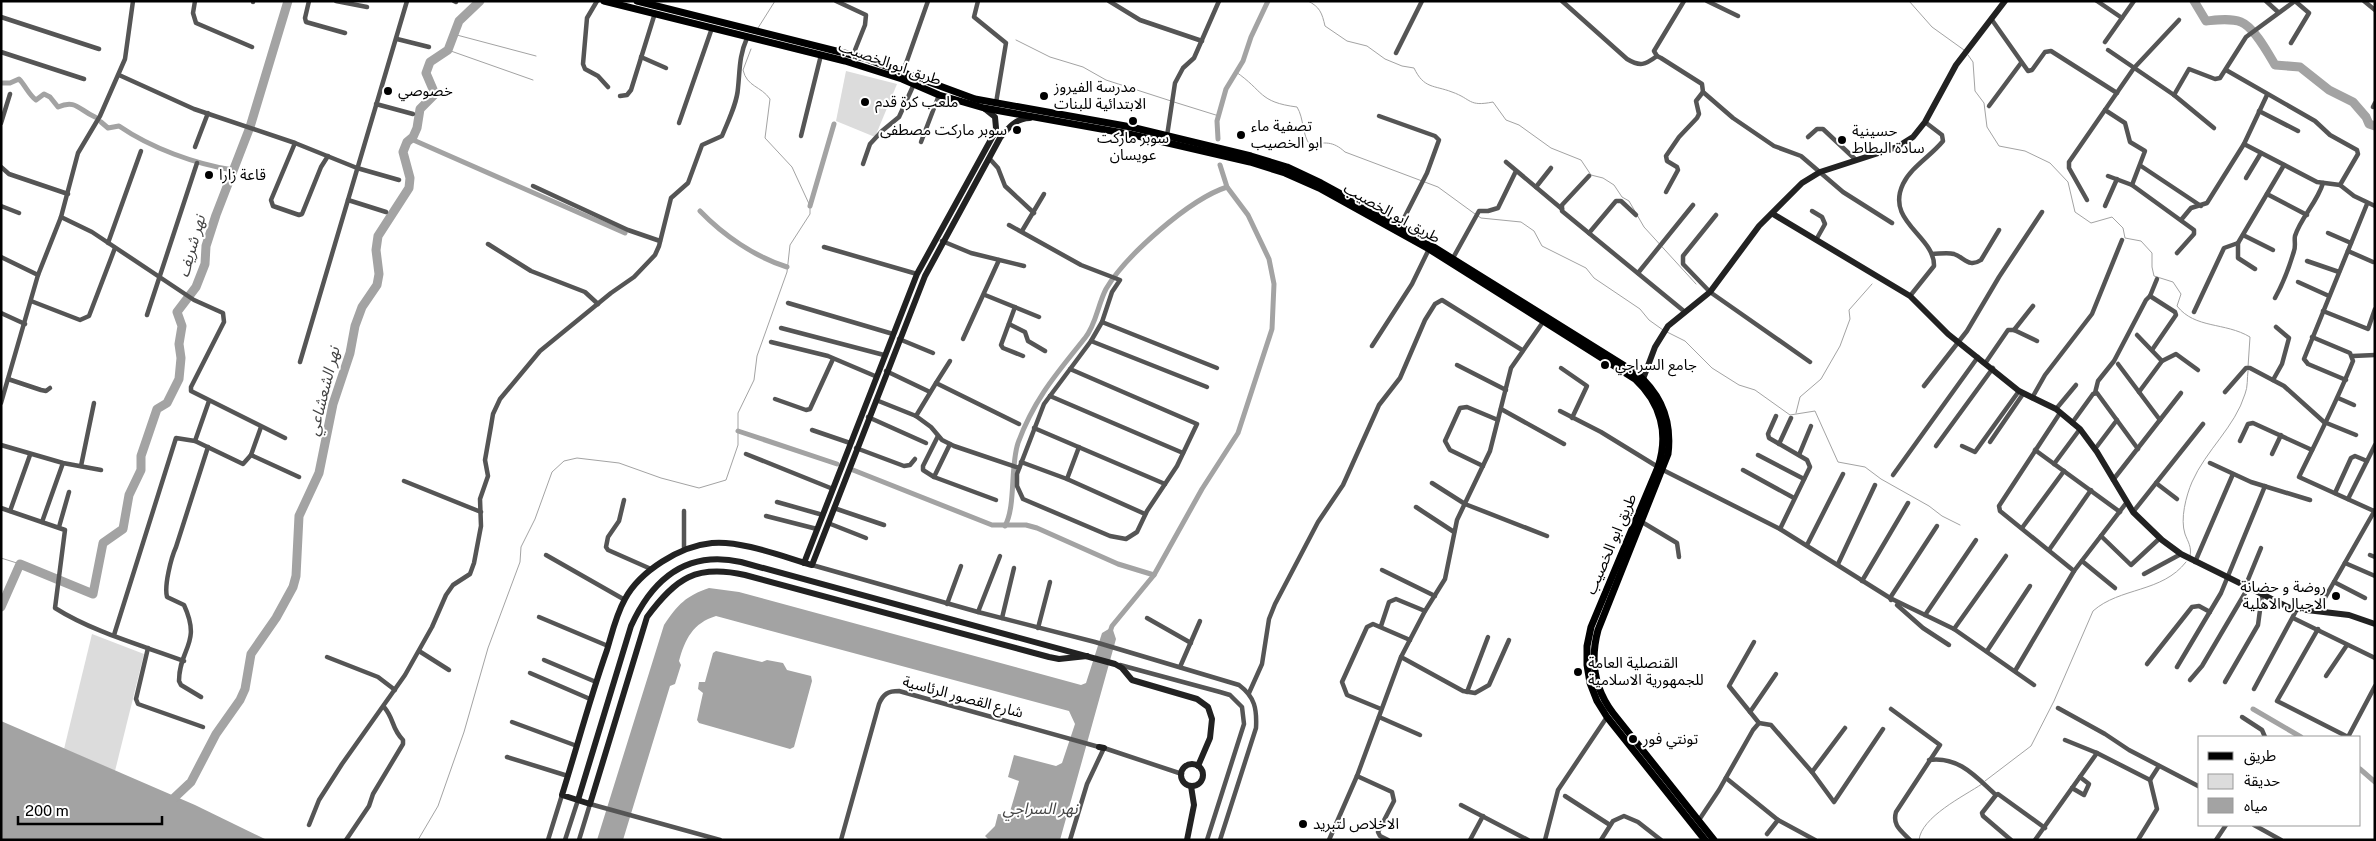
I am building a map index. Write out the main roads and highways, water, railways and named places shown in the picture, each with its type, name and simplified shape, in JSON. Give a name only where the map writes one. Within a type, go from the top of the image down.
[{"type":"main road","name":"طريق ابو الخصيب","points":[[604,1],[747,38],[903,72],[964,96],[1130,130],[1285,173],[1318,188],[1486,281],[1643,378],[1658,398],[1667,421],[1669,446],[1589,636],[1588,674],[1593,692],[1607,717],[1674,795],[1700,820],[1714,840]]},
{"type":"main road","name":"طريق ابو الخصيب","points":[[638,1],[853,55],[939,95],[984,108],[1167,136],[1251,156],[1286,167],[1321,183],[1400,226],[1453,258],[1543,322],[1628,374],[1647,392],[1660,415],[1663,433],[1660,469],[1642,522],[1598,630],[1594,647],[1595,674],[1599,690],[1608,706],[1705,840]]},
{"type":"main road","points":[[1643,378],[1662,335],[1668,326],[1710,292],[1760,226],[1802,183],[1820,172],[1902,145],[1913,137],[1925,122],[1961,59],[2005,1]]},
{"type":"main road","points":[[804,563],[917,274],[994,134],[996,128],[995,117],[984,108]]},
{"type":"main road","points":[[1040,117],[1026,118],[1008,127],[942,241],[924,276],[812,565],[726,544],[713,543],[684,550],[651,569],[625,600],[590,698],[562,795],[593,804],[648,616],[662,597],[679,582],[705,571],[722,570],[745,575],[1048,658],[1089,657]]},
{"type":"main road","points":[[1773,214],[1910,296],[1959,342],[2021,392],[2058,411],[2080,429],[2095,449],[2132,512],[2160,538],[2181,554],[2290,608],[2318,610],[2375,624]]},
{"type":"main road","points":[[578,800],[631,626],[639,608],[659,583],[685,565],[698,560],[715,558],[741,562],[1117,664],[1132,680],[1197,699],[1208,707],[1212,719],[1210,738],[1198,766]]},
{"type":"main road","points":[[1188,766],[1198,766],[1202,772],[1202,778],[1198,784],[1191,786],[1185,783],[1182,774],[1188,766]]},
{"type":"main road","points":[[1188,840],[1194,806],[1191,786]]},
{"type":"water","name":"نهر السراجي","points":[[709,588],[739,592],[1081,685],[1086,683],[1102,633],[1112,627],[1116,639],[1060,840],[989,840],[985,836],[995,826],[998,814],[1009,815],[1019,781],[1008,777],[1014,755],[1056,766],[1062,763],[1075,724],[1069,711],[716,616],[701,623],[691,633],[684,646],[679,661],[681,665],[675,684],[670,686],[623,840],[597,840],[664,625],[683,602],[694,594]]},
{"type":"water","points":[[716,651],[762,662],[767,660],[783,663],[787,670],[811,676],[812,681],[794,747],[790,749],[699,723],[697,720],[703,693],[698,689],[699,682],[705,682],[713,653]]},
{"type":"water","points":[[1,721],[195,805],[267,840],[1,840]]},
{"type":"waterway","name":"نهر شريف","points":[[1,607],[20,564],[93,594],[103,543],[123,529],[129,495],[141,470],[141,456],[157,409],[167,403],[179,379],[181,358],[179,344],[182,326],[177,312],[196,287],[205,264],[206,246],[250,127],[288,1]]},
{"type":"waterway","name":"نهر الشعشاعي","points":[[174,798],[191,782],[216,734],[240,700],[245,689],[251,654],[276,618],[293,587],[296,576],[299,516],[319,473],[333,404],[350,353],[355,326],[362,307],[377,285],[379,274],[376,250],[378,236],[409,188],[410,178],[403,152],[407,142],[413,137],[417,128],[420,109],[435,94],[426,73],[430,62],[448,50],[459,21],[480,1]]},
{"type":"waterway","points":[[758,28],[775,1]]},
{"type":"waterway","points":[[1218,139],[1217,121],[1226,89],[1243,61],[1251,37],[1268,1]]},
{"type":"waterway","points":[[1308,1],[1320,11],[1325,26],[1347,41],[1367,46],[1385,59],[1402,66],[1414,68],[1422,80],[1430,85],[1452,92],[1474,103],[1493,102],[1506,120],[1519,125],[1551,148],[1581,160],[1591,175],[1603,178],[1614,185],[1622,197],[1629,201],[1644,227],[1696,284]]},
{"type":"waterway","points":[[1909,1],[1932,27],[1964,50]]},
{"type":"waterway","points":[[2194,1],[2206,21],[2232,20],[2246,25],[2260,41],[2275,65],[2300,67],[2329,90],[2353,102],[2366,117],[2369,124],[2375,126]]},
{"type":"waterway","points":[[453,34],[536,56]]},
{"type":"waterway","points":[[1016,40],[1050,57],[1083,67],[1106,80],[1171,101]]},
{"type":"waterway","points":[[418,840],[438,806],[464,732],[488,648],[520,562],[521,547],[535,519],[552,472],[564,461],[577,458],[619,463],[661,478],[699,488],[726,480],[738,445],[738,413],[754,380],[757,356],[787,272],[790,245],[810,214],[810,206],[792,167],[765,138],[770,99],[748,80],[743,70],[751,49]]},
{"type":"waterway","points":[[448,50],[533,80]]},
{"type":"waterway","points":[[1968,55],[1973,62],[1975,91],[1984,103],[1987,127],[1999,146],[2025,151],[2050,163],[2068,182],[2075,212],[2091,223],[2112,217],[2123,228],[2125,238],[2141,241],[2152,253],[2154,276],[2173,282],[2181,294],[2177,306],[2184,313],[2201,322],[2231,329],[2250,337],[2248,367]]},
{"type":"waterway","points":[[1236,72],[1268,99],[1284,105],[1297,107],[1307,141],[1310,145],[1333,144],[1345,152],[1438,187],[1475,214]]},
{"type":"waterway","points":[[1,83],[10,83],[19,79],[36,100],[44,94],[50,97],[58,107],[69,104],[77,106],[95,117]]},
{"type":"waterway","points":[[1174,102],[1219,116]]},
{"type":"waterway","points":[[101,122],[108,128],[119,126],[145,141],[174,154],[204,164],[233,170]]},
{"type":"waterway","points":[[810,206],[834,124]]},
{"type":"waterway","points":[[411,139],[625,233]]},
{"type":"waterway","points":[[1110,632],[1112,626],[1154,575],[1202,489],[1238,433],[1272,329],[1274,284],[1269,259],[1248,215],[1227,187],[1220,165]]},
{"type":"waterway","points":[[1005,526],[1011,508],[1014,463],[1024,427],[1047,387],[1089,333],[1106,289],[1115,275],[1160,230],[1195,203],[1227,187]]},
{"type":"waterway","points":[[700,211],[740,244],[775,263],[787,267]]},
{"type":"waterway","points":[[1478,216],[1481,218],[1521,222],[1534,231],[1542,246],[1586,268],[1594,278],[1640,309],[1649,320],[1663,330]]},
{"type":"waterway","points":[[1796,413],[1800,397],[1821,379],[1840,346],[1850,319],[1849,310],[1872,284]]},
{"type":"waterway","points":[[1667,332],[1685,341],[1712,368],[1739,385],[1755,390],[1790,415],[1815,411],[1838,462],[1865,467],[1881,479],[1960,525]]},
{"type":"waterway","points":[[2190,556],[2190,547],[2183,522],[2188,494],[2198,470],[2228,428],[2240,406],[2247,388],[2248,371]]},
{"type":"waterway","points":[[738,431],[837,464]]},
{"type":"waterway","points":[[853,470],[992,525],[1026,525],[1037,528],[1118,564],[1154,575]]},
{"type":"waterway","points":[[1,558],[20,564]]},
{"type":"waterway","points":[[1985,781],[2031,746],[2054,701],[2093,611],[2104,603],[2165,579],[2186,562]]},
{"type":"waterway","points":[[2253,709],[2299,736]]},
{"type":"waterway","points":[[2361,770],[2375,782]]},
{"type":"waterway","points":[[1919,840],[1927,823],[1935,815],[1982,784]]},
{"type":"place","name":"خصوصي","points":[[388,91]]},
{"type":"place","name":"مدرسة الفيروز الابتدائية للبنات","points":[[1044,96]]},
{"type":"place","name":"ملعب كرة قدم","points":[[865,102]]},
{"type":"place","name":"سوبر ماركت عويسان","points":[[1133,121]]},
{"type":"place","name":"سوبر ماركت مصطفى","points":[[1017,130]]},
{"type":"place","name":"تصفية ماء ابو الخصيب","points":[[1241,135]]},
{"type":"place","name":"حسينية سادة البطاط","points":[[1842,140]]},
{"type":"place","name":"قاعة زارا","points":[[209,175]]},
{"type":"place","name":"جامع السراجي","points":[[1605,365]]},
{"type":"place","name":"روضة و حضانة الاجيال الاهلية","points":[[2336,596]]},
{"type":"place","name":"القنصلية العامة للجمهورية الاسلامية","points":[[1578,672]]},
{"type":"place","name":"تونتي فور","points":[[1633,739]]},
{"type":"place","name":"الاخلاص لتبريد","points":[[1303,824]]}]
